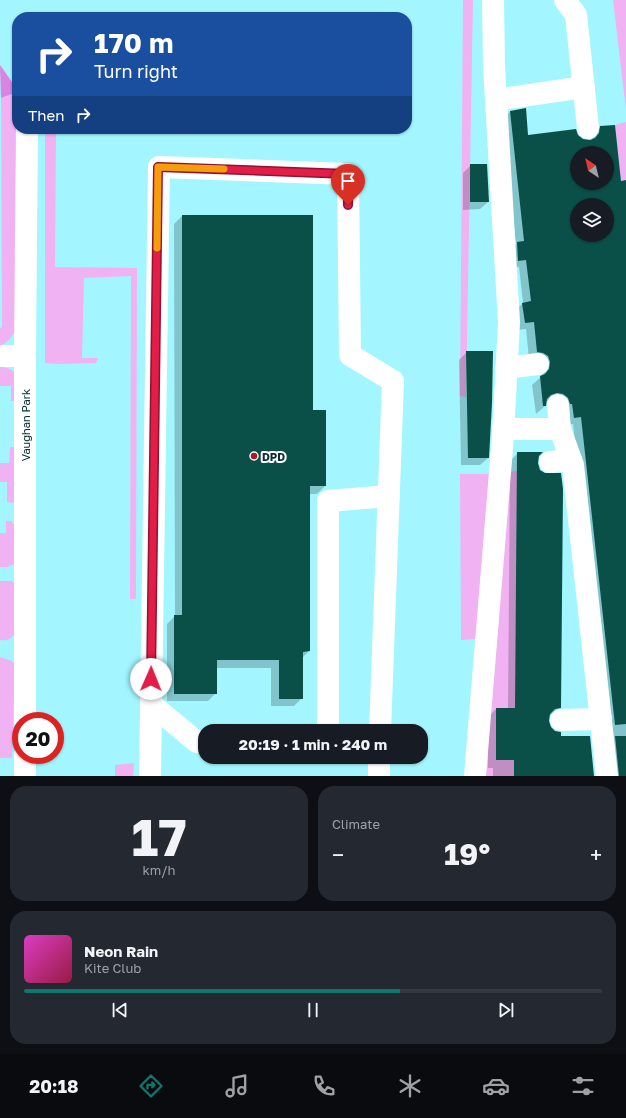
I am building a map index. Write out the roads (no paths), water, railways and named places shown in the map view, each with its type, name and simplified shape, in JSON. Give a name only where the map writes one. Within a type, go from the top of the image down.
[{"type":"street","points":[[475,776],[503,429],[509,322],[506,149],[496,100],[493,0]]},
{"type":"street","points":[[565,0],[576,15],[588,128]]},
{"type":"street","points":[[496,100],[584,87]]},
{"type":"street","name":"Vaughan Park","points":[[25,712],[24,356],[27,134]]},
{"type":"street","points":[[150,776],[158,167],[348,174],[350,355],[393,381],[380,724]]},
{"type":"street","points":[[0,356],[24,356]]},
{"type":"street","points":[[506,368],[538,364]]},
{"type":"street","points":[[558,405],[561,461],[571,527],[602,670],[601,719],[607,776]]},
{"type":"street","points":[[503,429],[560,429]]},
{"type":"street","points":[[328,724],[328,501],[389,496]]},
{"type":"street","points":[[151,704],[198,742]]},
{"type":"street","points":[[561,720],[601,719]]},
{"type":"street","points":[[25,764],[25,776]]},
{"type":"street","points":[[379,776],[380,764]]},
{"type":"place","name":"DPD","points":[[254,456]]}]
